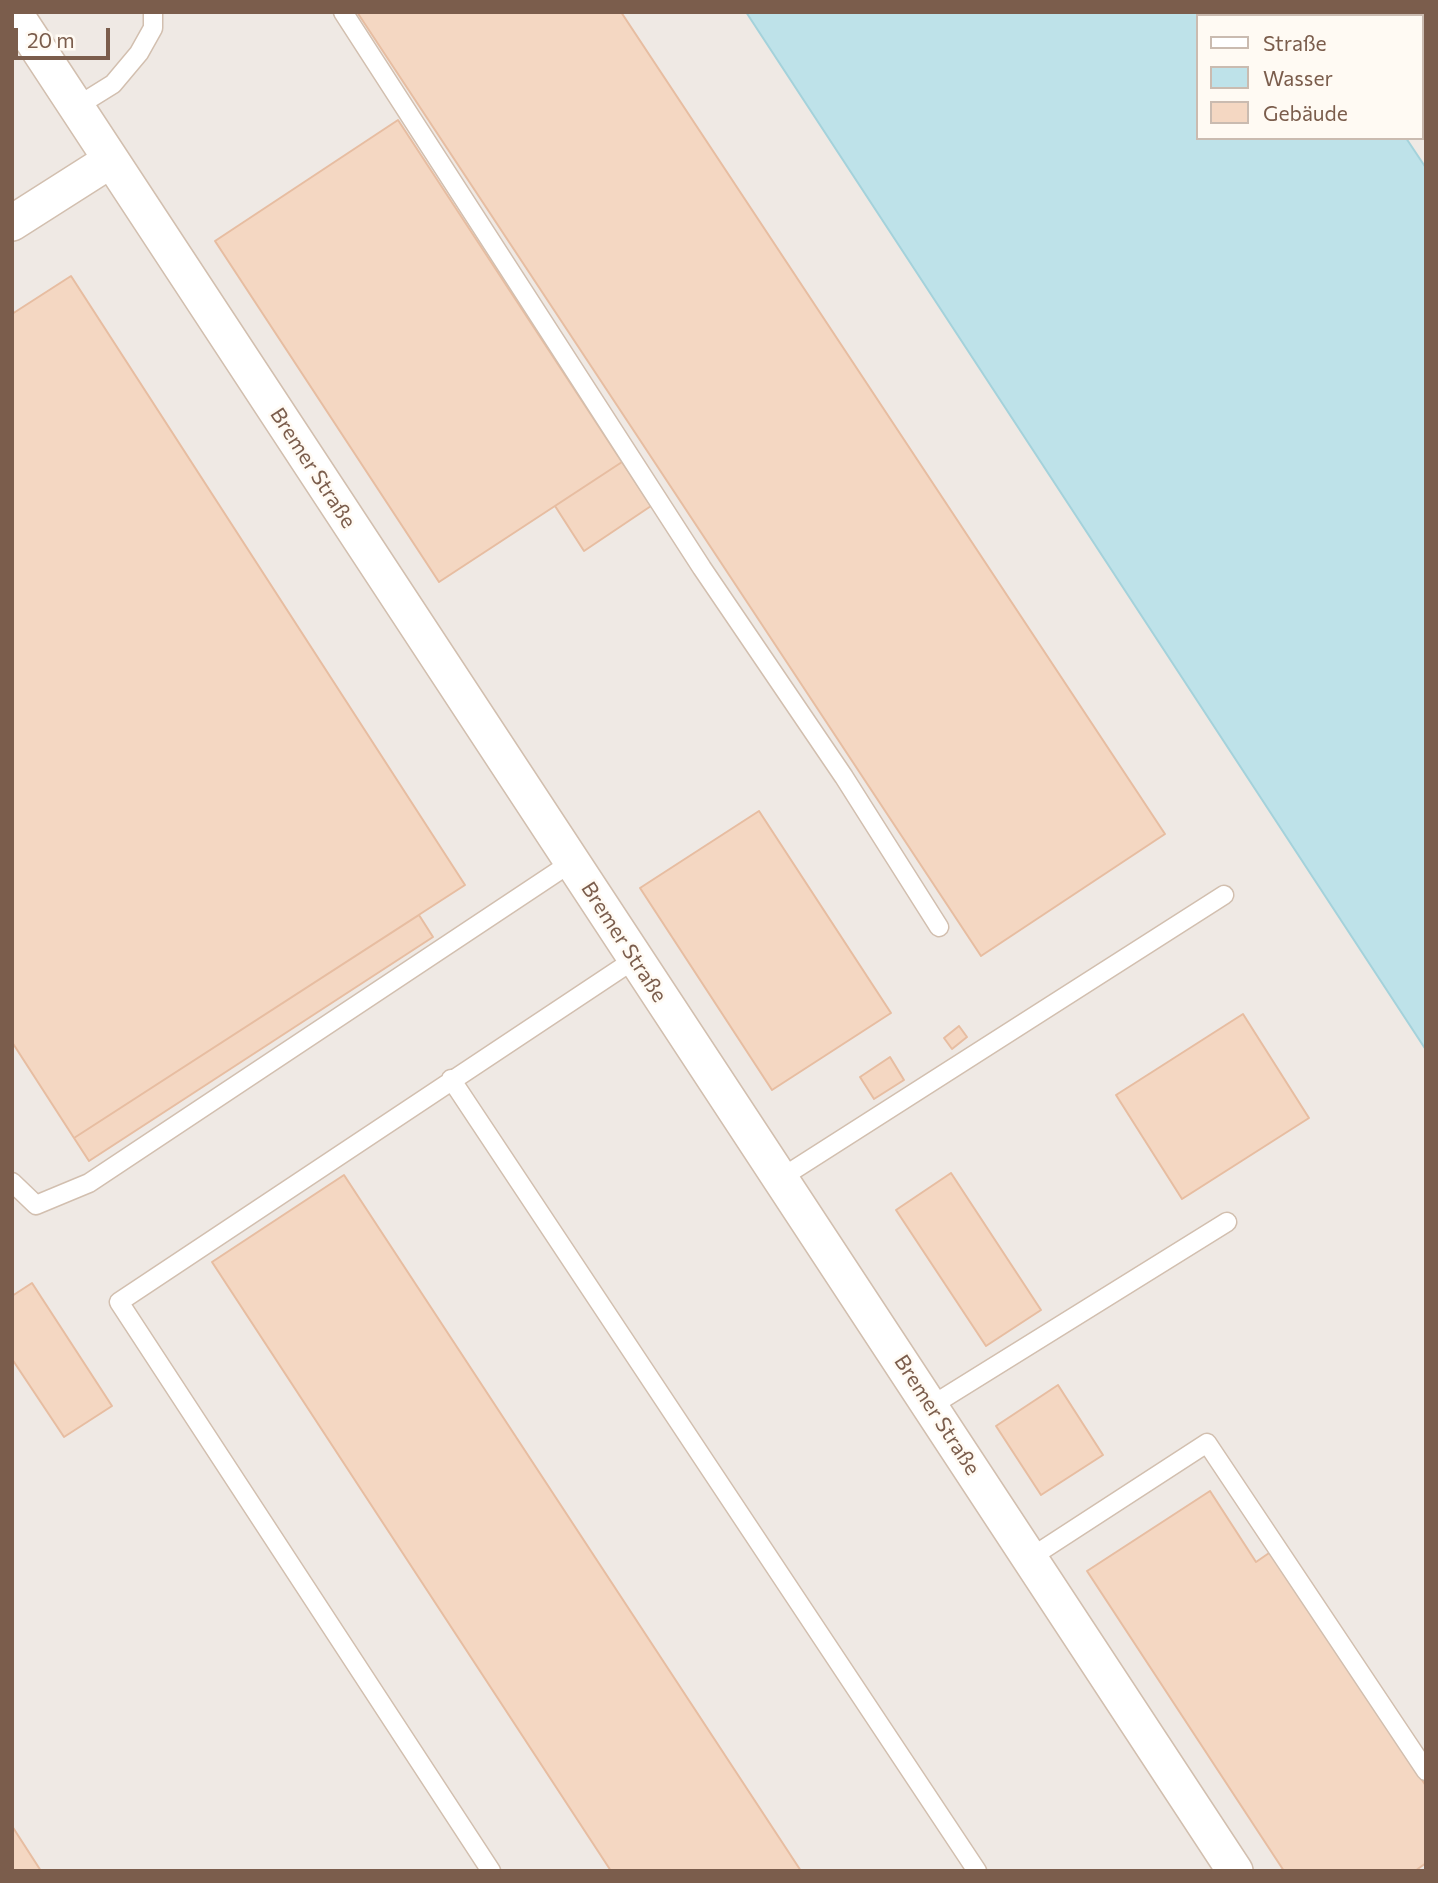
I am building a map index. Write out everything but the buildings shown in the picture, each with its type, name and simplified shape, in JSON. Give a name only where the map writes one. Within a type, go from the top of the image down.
[{"type":"street","name":"Bremer Straße","points":[[14,12],[1235,1871]]},
{"type":"street","points":[[12,223],[111,160]]},
{"type":"lane","points":[[76,107],[113,84],[139,53],[153,28],[153,12]]},
{"type":"lane","points":[[343,12],[702,568],[845,777],[939,927]]},
{"type":"lane","points":[[12,1182],[36,1205],[89,1183],[572,862]]},
{"type":"lane","points":[[781,1178],[1224,895]]},
{"type":"lane","points":[[491,1871],[119,1302],[635,959]]},
{"type":"lane","points":[[452,1079],[977,1871]]},
{"type":"lane","points":[[931,1406],[1227,1222]]},
{"type":"lane","points":[[1030,1558],[1207,1443],[1426,1771]]},
{"type":"shaded area","points":[[12,12],[1426,12],[1426,1871],[12,1871]]},
{"type":"water","points":[[746,12],[1324,12],[1325,14],[1196,14],[1196,140],[1407,140],[1426,168],[1426,1050]]}]
